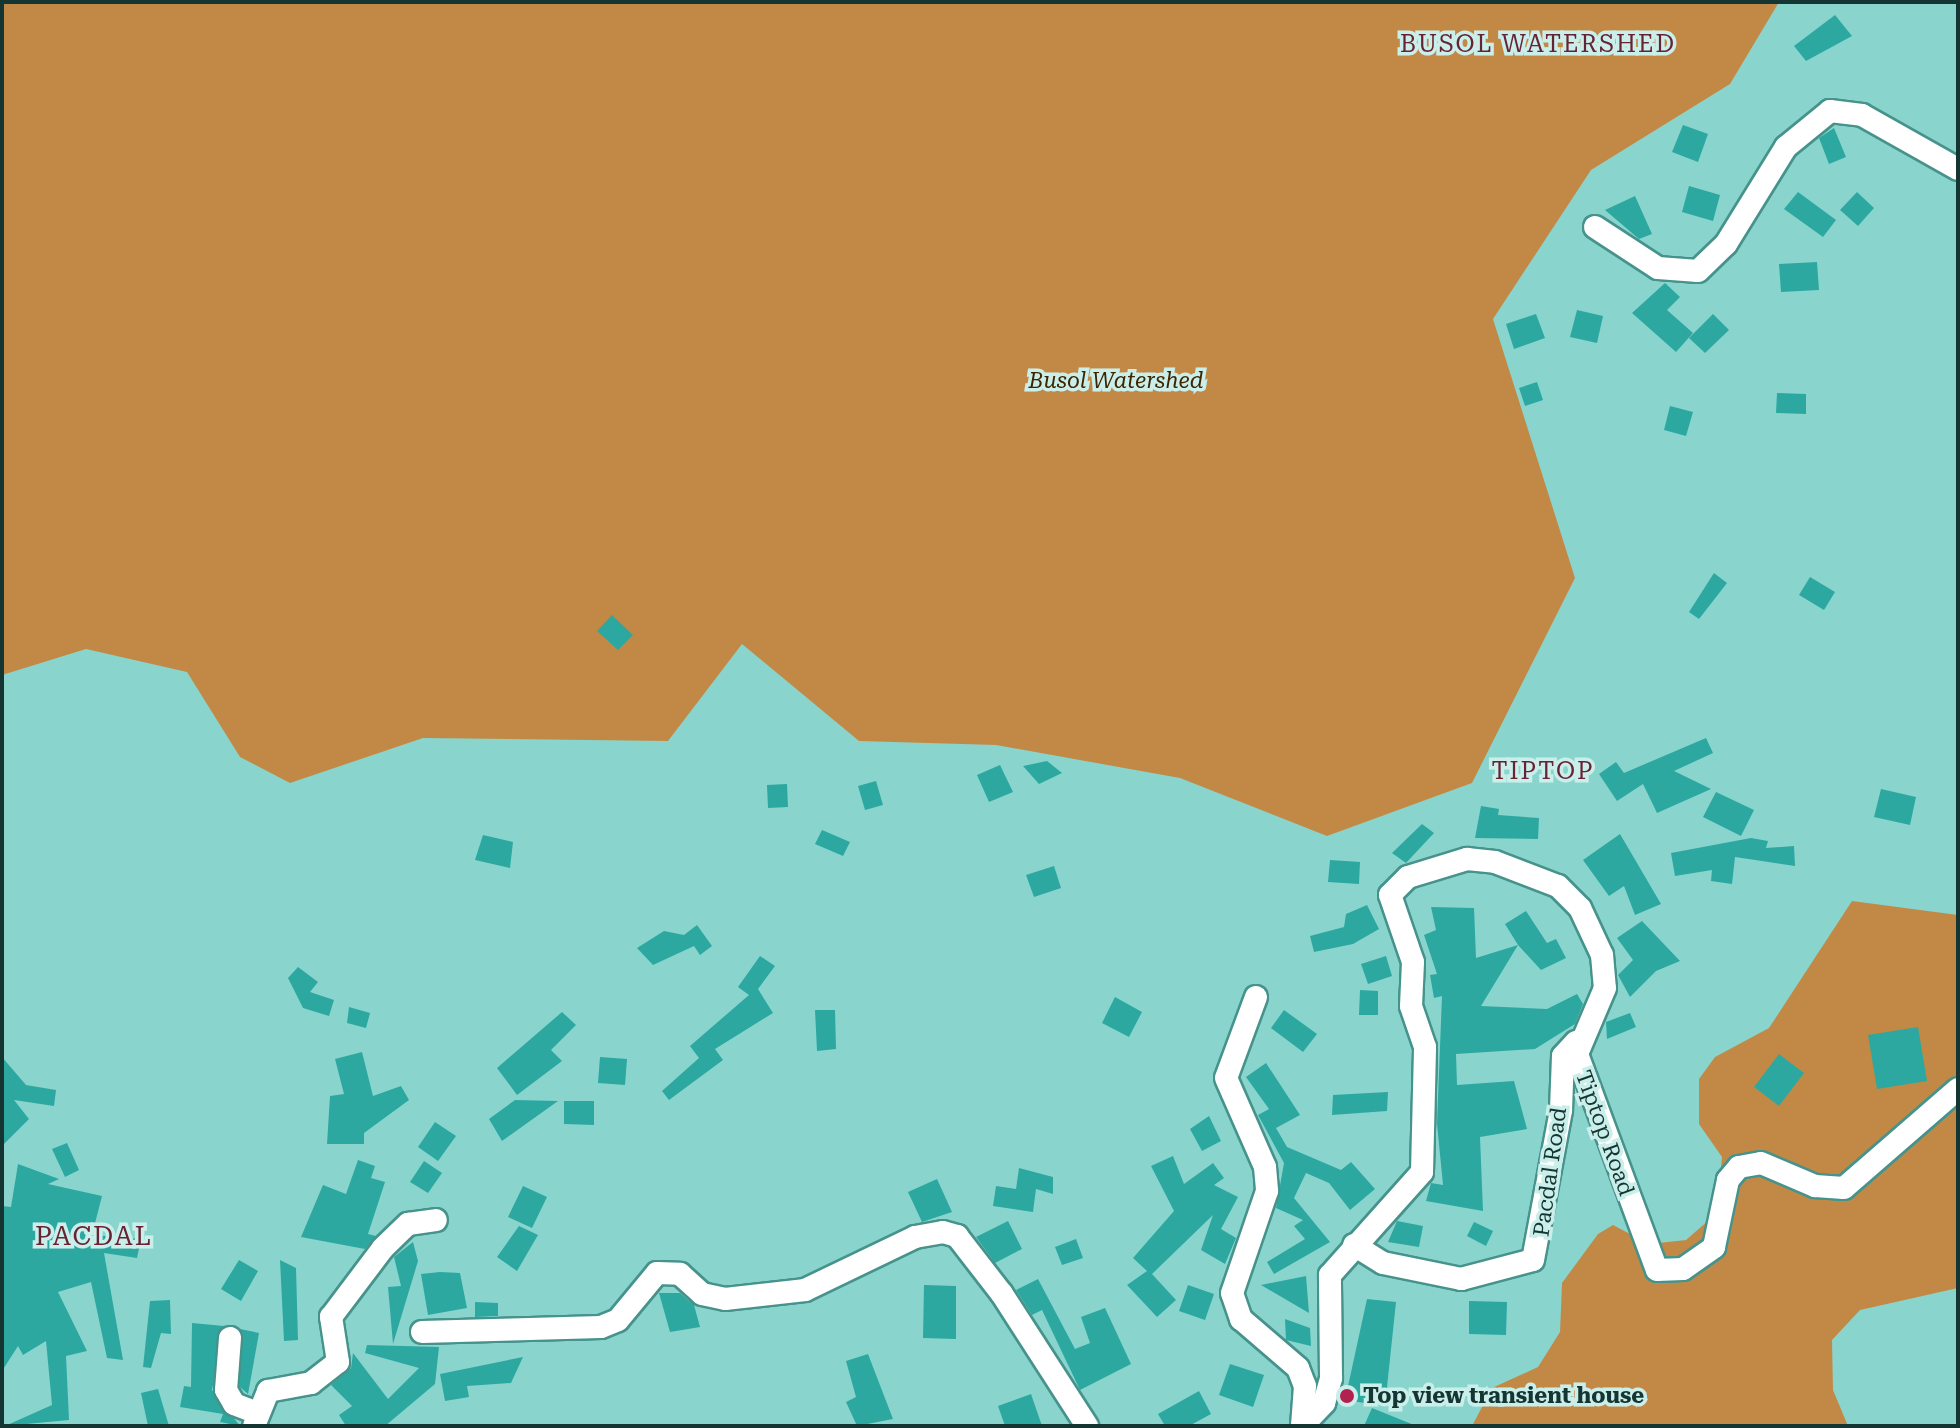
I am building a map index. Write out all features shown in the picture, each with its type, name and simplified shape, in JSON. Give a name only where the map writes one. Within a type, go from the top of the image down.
[{"type":"street","points":[[1595,227],[1658,268],[1698,271],[1726,244],[1786,147],[1830,111],[1862,115],[1958,169]]},
{"type":"street","name":"Tiptop Road","points":[[1302,1426],[1324,1403],[1331,1378],[1327,1293],[1330,1275],[1422,1172],[1425,1047],[1411,1006],[1413,962],[1390,905],[1394,886],[1467,859],[1519,870],[1568,893],[1596,939],[1605,970],[1598,1007],[1576,1042],[1651,1263],[1665,1273],[1714,1247],[1728,1180],[1739,1167],[1761,1163],[1815,1186],[1844,1188],[1958,1089]]},
{"type":"street","points":[[1256,997],[1226,1078],[1265,1167],[1267,1191],[1232,1293],[1241,1319],[1298,1368],[1305,1386],[1302,1426]]},
{"type":"street","name":"Pacdal Road","points":[[1354,1245],[1383,1263],[1448,1278],[1533,1260],[1561,1110],[1563,1056],[1576,1042]]},
{"type":"street","points":[[230,1338],[226,1390],[234,1404],[256,1420],[268,1391],[311,1383],[338,1362],[331,1317],[351,1287],[408,1224],[436,1220]]},
{"type":"street","points":[[422,1332],[601,1327],[618,1320],[657,1273],[680,1274],[702,1294],[725,1299],[805,1290],[915,1237],[943,1232],[957,1236],[1002,1294],[1087,1426]]},
{"type":"green space","name":"Busol Watershed","points":[[2,2],[1779,2],[1730,84],[1591,170],[1493,319],[1575,578],[1472,783],[1327,836],[1180,778],[996,745],[859,741],[742,644],[668,741],[423,738],[290,783],[240,757],[187,672],[86,649],[2,675]]},
{"type":"green space","points":[[1852,901],[1958,915],[1958,1288],[1860,1310],[1832,1340],[1833,1390],[1848,1426],[1472,1426],[1492,1388],[1538,1367],[1560,1332],[1562,1283],[1598,1234],[1613,1225],[1649,1244],[1686,1240],[1717,1213],[1722,1157],[1699,1124],[1699,1079],[1715,1057],[1769,1028]]},
{"type":"building","points":[[1835,15],[1852,36],[1806,61],[1794,46]]},
{"type":"building","points":[[1683,125],[1708,134],[1698,162],[1672,152]]},
{"type":"building","points":[[1834,128],[1846,157],[1829,164],[1819,138]]},
{"type":"building","points":[[1689,186],[1720,195],[1713,221],[1682,212]]},
{"type":"building","points":[[1798,192],[1836,220],[1823,237],[1784,209]]},
{"type":"building","points":[[1857,192],[1874,208],[1858,226],[1840,210]]},
{"type":"building","points":[[1635,196],[1652,234],[1639,239],[1605,210]]},
{"type":"building","points":[[1817,262],[1819,290],[1781,292],[1779,264]]},
{"type":"building","points":[[1665,283],[1680,297],[1667,310],[1693,333],[1676,352],[1632,313]]},
{"type":"building","points":[[1577,310],[1603,316],[1597,343],[1570,337]]},
{"type":"building","points":[[1536,314],[1545,338],[1514,349],[1506,324]]},
{"type":"building","points":[[1713,314],[1729,330],[1705,353],[1689,338]]},
{"type":"building","points":[[1537,382],[1543,400],[1525,406],[1519,388]]},
{"type":"building","points":[[1777,393],[1806,394],[1806,414],[1776,413]]},
{"type":"building","points":[[1670,406],[1693,412],[1686,436],[1664,430]]},
{"type":"building","points":[[1714,573],[1727,583],[1699,619],[1689,612]]},
{"type":"building","points":[[1810,577],[1835,592],[1824,610],[1799,595]]},
{"type":"building","points":[[612,615],[633,635],[618,650],[597,631]]},
{"type":"building","points":[[1706,738],[1713,753],[1674,771],[1711,789],[1657,813],[1643,784],[1617,801],[1599,774],[1616,762],[1624,773]]},
{"type":"building","points":[[1047,761],[1062,773],[1039,784],[1023,766]]},
{"type":"building","points":[[1000,765],[1013,792],[989,802],[977,775]]},
{"type":"building","points":[[876,781],[883,805],[865,810],[858,786]]},
{"type":"building","points":[[787,784],[788,807],[768,808],[767,785]]},
{"type":"building","points":[[1881,789],[1916,797],[1910,825],[1874,817]]},
{"type":"building","points":[[1716,792],[1754,810],[1741,836],[1703,817]]},
{"type":"building","points":[[1481,806],[1499,809],[1498,815],[1539,818],[1538,839],[1475,838]]},
{"type":"building","points":[[1422,824],[1434,833],[1406,863],[1392,853]]},
{"type":"building","points":[[822,830],[850,842],[843,856],[815,844]]},
{"type":"building","points":[[1620,834],[1661,904],[1635,915],[1624,886],[1609,896],[1583,860]]},
{"type":"building","points":[[483,835],[513,842],[510,868],[475,860]]},
{"type":"building","points":[[1751,838],[1768,841],[1766,848],[1794,846],[1795,866],[1735,857],[1732,884],[1711,881],[1712,870],[1675,876],[1671,853]]},
{"type":"building","points":[[1330,860],[1360,862],[1359,884],[1328,882]]},
{"type":"building","points":[[1054,866],[1061,888],[1034,897],[1026,875]]},
{"type":"building","points":[[1367,905],[1379,929],[1353,944],[1314,952],[1310,936],[1344,927],[1346,914]]},
{"type":"building","points":[[1431,907],[1474,908],[1476,958],[1518,945],[1481,1006],[1547,1009],[1577,994],[1583,1004],[1575,1024],[1535,1049],[1456,1054],[1457,1085],[1514,1081],[1527,1129],[1480,1137],[1483,1211],[1426,1201],[1431,1183],[1443,1185],[1437,1124],[1442,996],[1434,998],[1430,975],[1437,974],[1424,935],[1436,930]]},
{"type":"building","points":[[1526,911],[1547,943],[1556,939],[1566,958],[1541,970],[1518,945],[1505,924]]},
{"type":"building","points":[[1642,921],[1680,961],[1656,971],[1630,997],[1618,975],[1633,960],[1617,938]]},
{"type":"building","points":[[697,925],[712,946],[700,955],[694,946],[653,965],[637,948],[664,931],[684,935]]},
{"type":"building","points":[[760,956],[775,966],[758,989],[773,1013],[715,1049],[723,1060],[669,1100],[662,1091],[699,1058],[690,1046],[749,995],[738,987]]},
{"type":"building","points":[[1386,956],[1392,976],[1368,984],[1361,964]]},
{"type":"building","points":[[298,967],[318,982],[310,992],[334,1000],[329,1016],[303,1008],[288,978]]},
{"type":"building","points":[[1360,990],[1378,991],[1378,1015],[1359,1015]]},
{"type":"building","points":[[1115,997],[1142,1012],[1129,1037],[1102,1023]]},
{"type":"building","points":[[349,1007],[370,1013],[366,1028],[347,1023]]},
{"type":"building","points":[[815,1010],[835,1010],[836,1049],[817,1051]]},
{"type":"building","points":[[1284,1010],[1317,1034],[1303,1052],[1271,1028]]},
{"type":"building","points":[[562,1012],[576,1025],[551,1050],[562,1061],[517,1095],[497,1068]]},
{"type":"building","points":[[1630,1013],[1636,1027],[1607,1039],[1606,1022]]},
{"type":"building","points":[[1918,1027],[1927,1081],[1877,1089],[1868,1035]]},
{"type":"building","points":[[362,1052],[373,1096],[401,1086],[409,1100],[364,1133],[364,1144],[327,1144],[330,1096],[344,1094],[335,1059]]},
{"type":"building","points":[[1779,1054],[1804,1073],[1779,1106],[1754,1087]]},
{"type":"building","points":[[2,1057],[26,1085],[56,1090],[54,1106],[14,1100],[29,1119],[2,1146]]},
{"type":"building","points":[[600,1057],[627,1059],[625,1085],[598,1083]]},
{"type":"building","points":[[1266,1063],[1300,1115],[1276,1128],[1287,1147],[1341,1170],[1351,1162],[1375,1189],[1350,1210],[1329,1183],[1306,1173],[1294,1198],[1330,1242],[1274,1274],[1267,1262],[1305,1239],[1294,1226],[1303,1220],[1276,1208],[1284,1163],[1258,1115],[1269,1109],[1246,1077]]},
{"type":"building","points":[[1388,1092],[1387,1111],[1332,1115],[1333,1095]]},
{"type":"building","points":[[515,1100],[558,1101],[502,1141],[489,1119]]},
{"type":"building","points":[[564,1101],[594,1101],[594,1125],[564,1124]]},
{"type":"building","points":[[1209,1116],[1221,1141],[1202,1151],[1190,1129]]},
{"type":"building","points":[[435,1122],[456,1136],[438,1161],[418,1147]]},
{"type":"building","points":[[67,1143],[79,1170],[65,1177],[52,1149]]},
{"type":"building","points":[[1173,1156],[1184,1184],[1213,1163],[1224,1178],[1214,1185],[1238,1197],[1221,1229],[1236,1238],[1225,1264],[1201,1250],[1213,1215],[1152,1274],[1176,1300],[1157,1317],[1127,1285],[1147,1271],[1133,1258],[1174,1211],[1151,1166]]},
{"type":"building","points":[[358,1160],[375,1166],[371,1178],[385,1182],[368,1234],[376,1236],[365,1249],[301,1237],[323,1185],[346,1194]]},
{"type":"building","points":[[424,1161],[442,1173],[428,1193],[410,1182]]},
{"type":"building","points":[[18,1164],[59,1179],[48,1184],[102,1196],[92,1235],[141,1239],[137,1258],[104,1253],[123,1360],[107,1358],[91,1282],[58,1292],[87,1351],[66,1356],[69,1420],[5,1426],[52,1405],[46,1341],[23,1355],[18,1346],[2,1371],[2,1206],[11,1207]]},
{"type":"building","points":[[1019,1168],[1053,1177],[1053,1194],[1036,1189],[1033,1212],[993,1206],[996,1186],[1016,1189]]},
{"type":"building","points":[[937,1179],[952,1212],[922,1222],[908,1192]]},
{"type":"building","points":[[523,1186],[547,1197],[532,1228],[508,1217]]},
{"type":"building","points":[[1008,1221],[1022,1249],[995,1263],[976,1237]]},
{"type":"building","points":[[1397,1221],[1423,1226],[1419,1247],[1388,1242]]},
{"type":"building","points":[[1474,1222],[1493,1231],[1486,1246],[1467,1236]]},
{"type":"building","points":[[519,1226],[538,1235],[517,1271],[497,1257]]},
{"type":"building","points":[[1076,1239],[1083,1258],[1062,1265],[1055,1247]]},
{"type":"building","points":[[413,1242],[418,1261],[393,1344],[388,1287],[401,1286],[394,1257]]},
{"type":"building","points":[[239,1260],[258,1271],[241,1301],[221,1289]]},
{"type":"building","points":[[280,1260],[296,1268],[298,1340],[284,1341]]},
{"type":"building","points":[[460,1273],[467,1308],[428,1315],[421,1274]]},
{"type":"building","points":[[1306,1276],[1309,1313],[1261,1285]]},
{"type":"building","points":[[1038,1279],[1075,1349],[1090,1343],[1081,1317],[1105,1308],[1131,1364],[1080,1390],[1042,1310],[1032,1315],[1016,1290]]},
{"type":"building","points":[[924,1285],[956,1286],[956,1339],[923,1338]]},
{"type":"building","points":[[1188,1285],[1214,1294],[1205,1320],[1179,1311]]},
{"type":"building","points":[[659,1293],[680,1293],[694,1305],[700,1327],[670,1332]]},
{"type":"building","points":[[1367,1299],[1396,1302],[1385,1406],[1345,1400]]},
{"type":"building","points":[[170,1300],[171,1334],[161,1333],[151,1368],[143,1367],[150,1301]]},
{"type":"building","points":[[1469,1301],[1507,1302],[1506,1335],[1469,1334]]},
{"type":"building","points":[[475,1302],[498,1303],[498,1316],[475,1317]]},
{"type":"building","points":[[1285,1319],[1310,1328],[1311,1346],[1286,1340]]},
{"type":"building","points":[[192,1323],[224,1326],[212,1390],[240,1426],[220,1422],[223,1414],[180,1407],[184,1386],[191,1387]]},
{"type":"building","points":[[240,1329],[259,1333],[248,1394],[240,1387]]},
{"type":"building","points":[[367,1345],[439,1347],[435,1384],[385,1426],[346,1426],[339,1415],[352,1406],[331,1385],[351,1368],[353,1353],[388,1399],[419,1368],[365,1353]]},
{"type":"building","points":[[868,1354],[893,1419],[857,1426],[846,1402],[856,1397],[846,1361]]},
{"type":"building","points":[[523,1357],[511,1383],[467,1386],[469,1397],[445,1401],[440,1374]]},
{"type":"building","points":[[1230,1364],[1264,1375],[1253,1407],[1219,1395]]},
{"type":"building","points":[[158,1389],[169,1426],[148,1426],[141,1393]]},
{"type":"building","points":[[1199,1391],[1211,1414],[1189,1426],[1165,1426],[1158,1414]]},
{"type":"building","points":[[1031,1394],[1042,1426],[1005,1426],[998,1406]]},
{"type":"building","points":[[1372,1408],[1414,1425],[1414,1426],[1364,1426]]},
{"type":"place","name":"Top view transient house","points":[[1347,1396]]},
{"type":"district","name":"BUSOL WATERSHED","points":[[1538,45]]},
{"type":"district","name":"TIPTOP","points":[[1543,772]]},
{"type":"district","name":"PACDAL","points":[[94,1237]]}]
